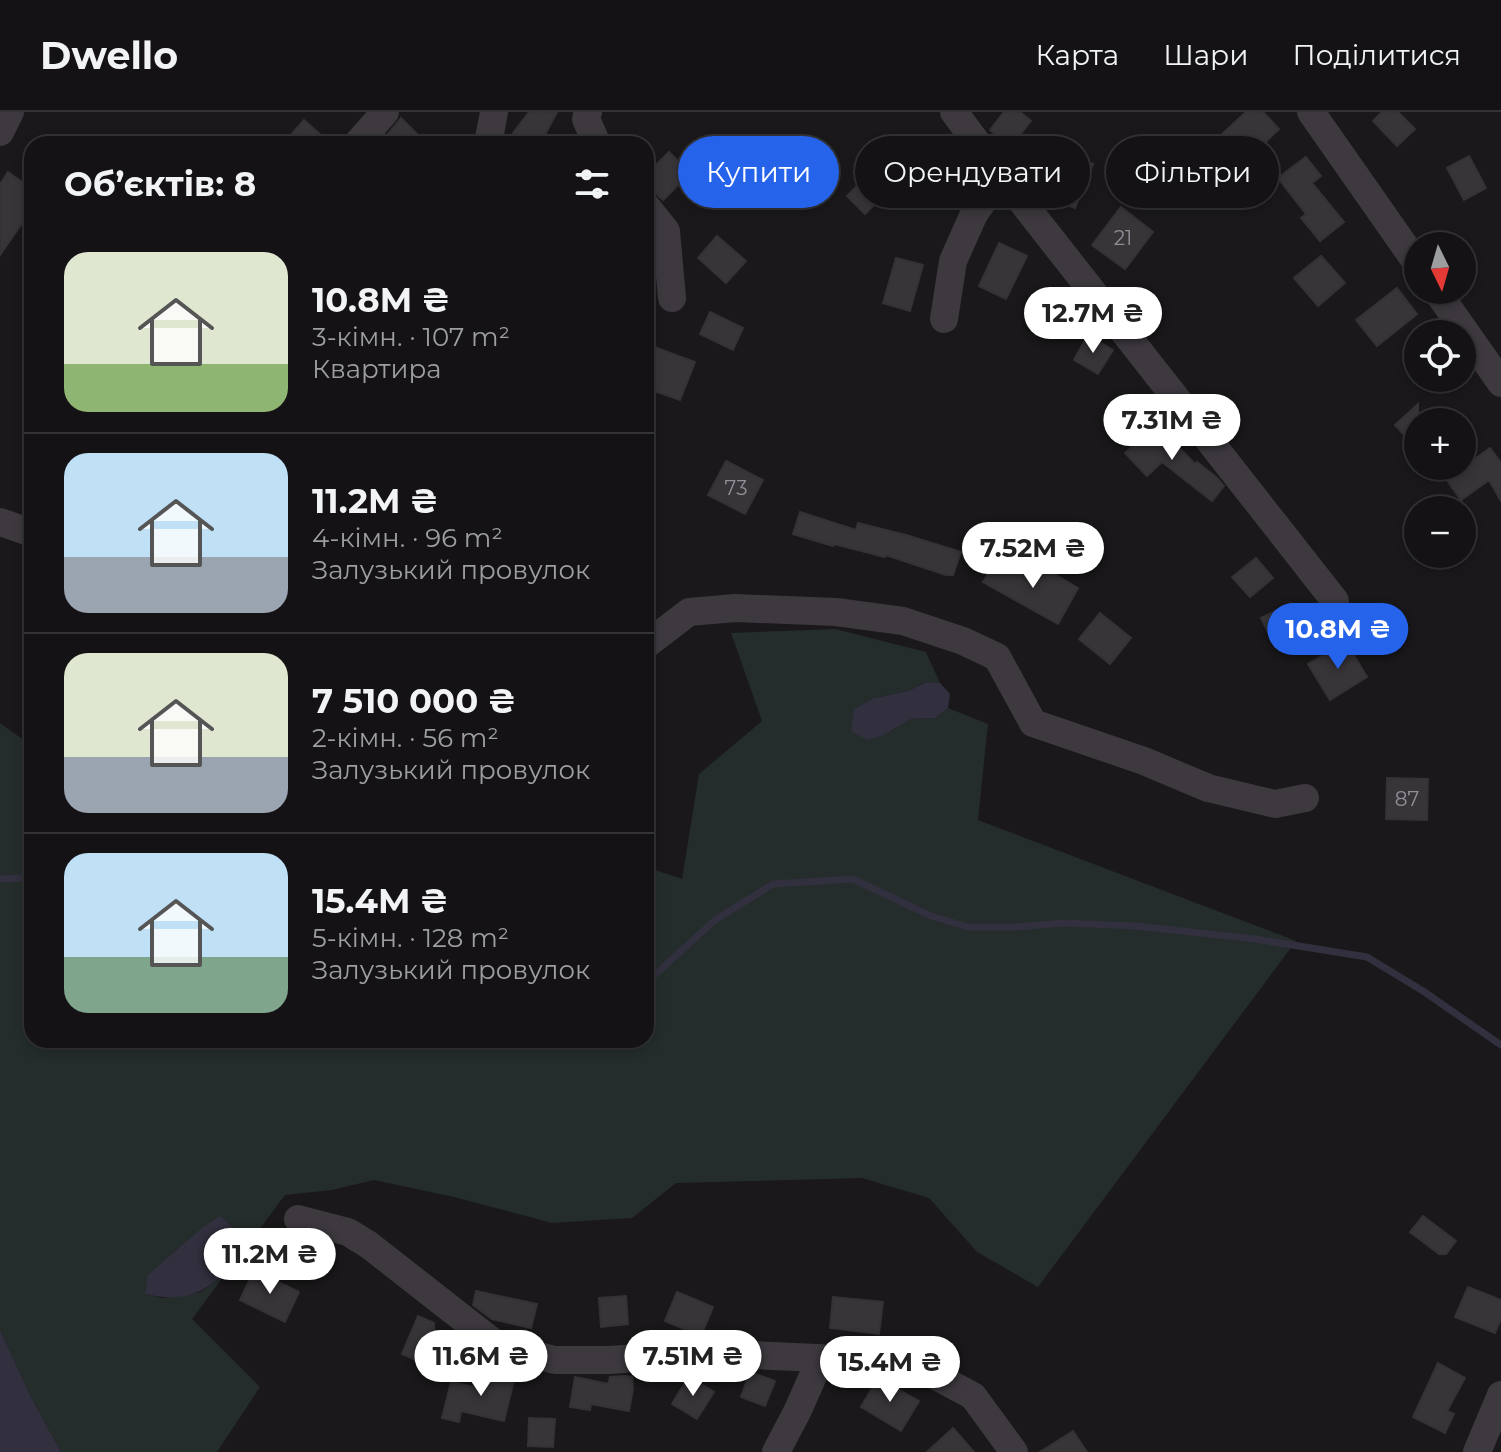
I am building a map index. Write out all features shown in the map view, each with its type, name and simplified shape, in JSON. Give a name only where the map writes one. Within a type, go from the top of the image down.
[{"type":"street","points":[[0,132],[10,112]]},
{"type":"street","points":[[364,136],[385,112]]},
{"type":"street","points":[[490,136],[494,112]]},
{"type":"street","points":[[588,112],[586,119],[593,136]]},
{"type":"street","points":[[954,112],[972,136]]},
{"type":"street","points":[[1311,112],[1404,245]]},
{"type":"street","points":[[944,319],[953,261],[978,208]]},
{"type":"street","points":[[1027,208],[1335,601]]},
{"type":"street","points":[[654,216],[666,231],[672,298]]},
{"type":"street","points":[[1446,304],[1501,383]]},
{"type":"street","points":[[0,522],[24,530]]},
{"type":"street","points":[[654,639],[689,612],[735,608],[836,612],[903,621],[963,641],[997,657],[1033,723],[1144,761],[1208,788],[1275,804],[1305,798]]},
{"type":"street","points":[[298,1219],[348,1232],[359,1238],[498,1346],[555,1360],[610,1360],[706,1353],[884,1361],[930,1373],[973,1396],[1014,1452]]},
{"type":"street","points":[[776,1452],[820,1360]]},
{"type":"street","points":[[1477,1452],[1501,1395]]},
{"type":"shaded area","points":[[835,629],[926,652],[940,683],[927,682],[908,691],[875,698],[884,735],[911,719],[936,718],[948,708],[988,724],[978,820],[1296,941],[1038,1287],[977,1252],[929,1198],[862,1178],[676,1183],[632,1218],[552,1223],[374,1180],[332,1190],[285,1195],[244,1250],[237,1232],[145,1294],[162,1298],[201,1292],[227,1272],[192,1319],[260,1387],[217,1452],[61,1452],[0,1330],[0,723],[24,740],[24,1048],[654,1048],[654,870],[682,879],[699,774],[762,721],[731,633]]},
{"type":"shaded area","points":[[927,682],[940,683],[950,694],[948,708],[936,718],[911,719],[884,735],[867,740],[851,731],[854,709],[875,698],[908,691]]},
{"type":"shaded area","points":[[220,1216],[237,1232],[244,1250],[223,1274],[190,1295],[162,1297],[145,1294],[148,1275]]},
{"type":"shaded area","points":[[0,1330],[31,1397],[61,1452],[0,1452]]},
{"type":"building","points":[[529,112],[557,112],[544,136],[511,136]]},
{"type":"building","points":[[1004,112],[1020,112],[1031,121],[1019,136],[998,136],[990,130]]},
{"type":"building","points":[[1246,112],[1263,112],[1279,129],[1272,136],[1222,134]]},
{"type":"building","points":[[1382,112],[1398,112],[1415,129],[1397,146],[1373,121]]},
{"type":"building","points":[[401,118],[419,136],[386,136]]},
{"type":"building","points":[[304,120],[322,136],[290,136]]},
{"type":"building","points":[[669,152],[678,161],[678,185],[663,200],[654,192],[654,167]]},
{"type":"building","points":[[1469,156],[1486,188],[1464,200],[1447,168]]},
{"type":"building","points":[[1306,157],[1321,176],[1312,183],[1344,222],[1320,241],[1301,218],[1306,214],[1279,177]]},
{"type":"building","points":[[8,172],[24,183],[24,220],[0,255],[0,184]]},
{"type":"building","points":[[855,188],[855,204],[847,196]]},
{"type":"building","points":[[1120,208],[1153,232],[1125,269],[1092,245]]},
{"type":"building","points":[[717,236],[746,261],[726,283],[698,258]]},
{"type":"building","points":[[999,243],[1027,256],[1006,299],[979,286]]},
{"type":"building","points":[[1321,256],[1345,283],[1318,306],[1294,278]]},
{"type":"building","points":[[896,258],[923,265],[910,311],[883,303]]},
{"type":"building","points":[[1397,288],[1404,297],[1404,304],[1409,304],[1417,314],[1404,320],[1404,324],[1377,346],[1356,320]]},
{"type":"building","points":[[710,312],[743,328],[733,350],[700,334]]},
{"type":"building","points":[[1088,335],[1113,350],[1098,374],[1074,360]]},
{"type":"building","points":[[654,347],[695,362],[680,400],[654,391]]},
{"type":"building","points":[[1404,417],[1404,435],[1395,425]]},
{"type":"building","points":[[1156,424],[1195,464],[1197,462],[1224,486],[1212,501],[1162,462],[1147,476],[1125,453]]},
{"type":"building","points":[[1490,448],[1501,463],[1501,501],[1489,480],[1467,496],[1458,496],[1447,480],[1476,480],[1476,458]]},
{"type":"building","points":[[726,461],[763,480],[745,514],[708,495]]},
{"type":"building","points":[[800,512],[856,530],[858,523],[961,552],[953,575],[946,575],[886,555],[833,546],[793,534]]},
{"type":"building","points":[[997,558],[1035,580],[1042,567],[1078,588],[1058,624],[983,582]]},
{"type":"building","points":[[1256,558],[1273,578],[1250,597],[1232,577]]},
{"type":"building","points":[[1291,603],[1305,634],[1275,647],[1261,618]]},
{"type":"building","points":[[1100,613],[1131,638],[1110,664],[1079,639]]},
{"type":"building","points":[[1346,642],[1367,677],[1330,700],[1308,664]]},
{"type":"building","points":[[1387,778],[1428,779],[1427,820],[1386,819]]},
{"type":"building","points":[[1423,1216],[1456,1241],[1446,1254],[1439,1254],[1410,1232]]},
{"type":"building","points":[[254,1270],[299,1292],[285,1322],[240,1300]]},
{"type":"building","points":[[1468,1287],[1501,1300],[1501,1319],[1495,1333],[1455,1317]]},
{"type":"building","points":[[476,1291],[537,1304],[531,1328],[492,1319],[473,1305]]},
{"type":"building","points":[[677,1292],[713,1307],[701,1336],[665,1321]]},
{"type":"building","points":[[626,1296],[628,1324],[601,1327],[599,1298]]},
{"type":"building","points":[[833,1297],[883,1302],[879,1334],[830,1328]]},
{"type":"building","points":[[418,1316],[434,1323],[420,1362],[402,1354]]},
{"type":"building","points":[[1438,1363],[1465,1378],[1447,1411],[1454,1414],[1445,1433],[1413,1417]]},
{"type":"building","points":[[488,1369],[515,1376],[504,1421],[461,1411],[459,1422],[442,1418],[451,1382],[483,1389]]},
{"type":"building","points":[[750,1372],[775,1381],[765,1406],[741,1397]]},
{"type":"building","points":[[689,1376],[714,1392],[697,1419],[672,1404]]},
{"type":"building","points":[[575,1377],[608,1384],[610,1377],[632,1377],[629,1411],[591,1404],[590,1410],[570,1407]]},
{"type":"building","points":[[878,1378],[919,1401],[901,1431],[861,1407]]},
{"type":"building","points":[[529,1418],[555,1419],[553,1447],[528,1446]]},
{"type":"building","points":[[953,1428],[974,1452],[927,1452]]},
{"type":"building","points":[[1073,1431],[1087,1452],[1040,1452]]},
{"type":"waterway","points":[[0,879],[24,878]]},
{"type":"waterway","points":[[654,976],[715,920],[773,884],[853,879],[931,916],[968,927],[1064,923],[1136,926],[1255,939],[1367,957],[1501,1045]]}]
